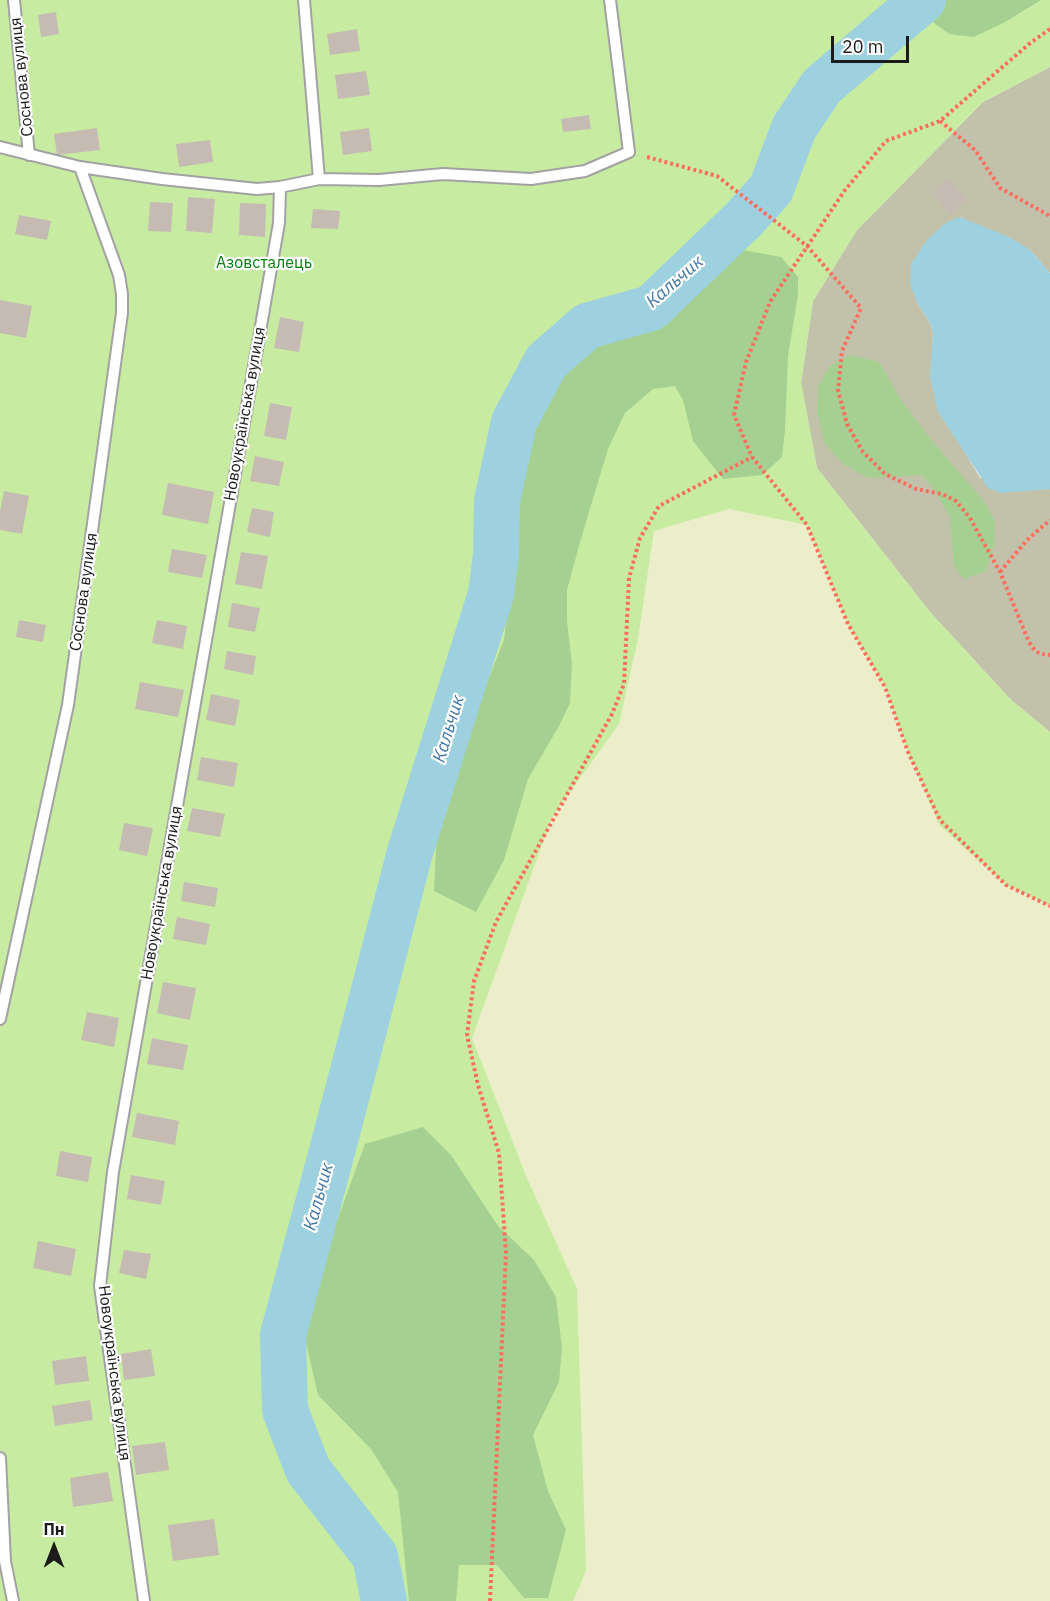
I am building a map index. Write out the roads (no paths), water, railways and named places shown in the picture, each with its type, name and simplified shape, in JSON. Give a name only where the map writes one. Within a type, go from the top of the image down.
[{"type":"lane","name":"Соснова вулиця","points":[[14,0],[29,155]]},
{"type":"lane","points":[[304,0],[320,179]]},
{"type":"lane","points":[[0,147],[80,167],[257,189],[320,179],[379,180],[443,174],[531,179],[585,171],[628,152],[610,0]]},
{"type":"lane","name":"Соснова вулиця","points":[[0,1019],[68,705],[122,314],[119,275],[80,167]]},
{"type":"lane","name":"Новоукраїнська вулиця","points":[[144,1601],[100,1286],[113,1172],[279,223],[280,187]]},
{"type":"lane","points":[[0,1458],[5,1562],[13,1601]]},
{"type":"water","points":[[960,217],[1009,237],[1030,250],[1050,273],[1050,489],[1001,493],[988,488],[938,412],[930,377],[933,334],[910,283],[911,264],[927,240],[947,222]]},
{"type":"waterway","name":"Кальчик","points":[[384,1601],[375,1556],[308,1470],[285,1410],[283,1335],[410,852],[491,594],[496,554],[497,501],[514,422],[546,362],[587,326],[651,308],[743,220],[771,189],[794,128],[822,86],[923,0]]},
{"type":"park label","name":"Азовсталець","points":[[264,263]]}]
